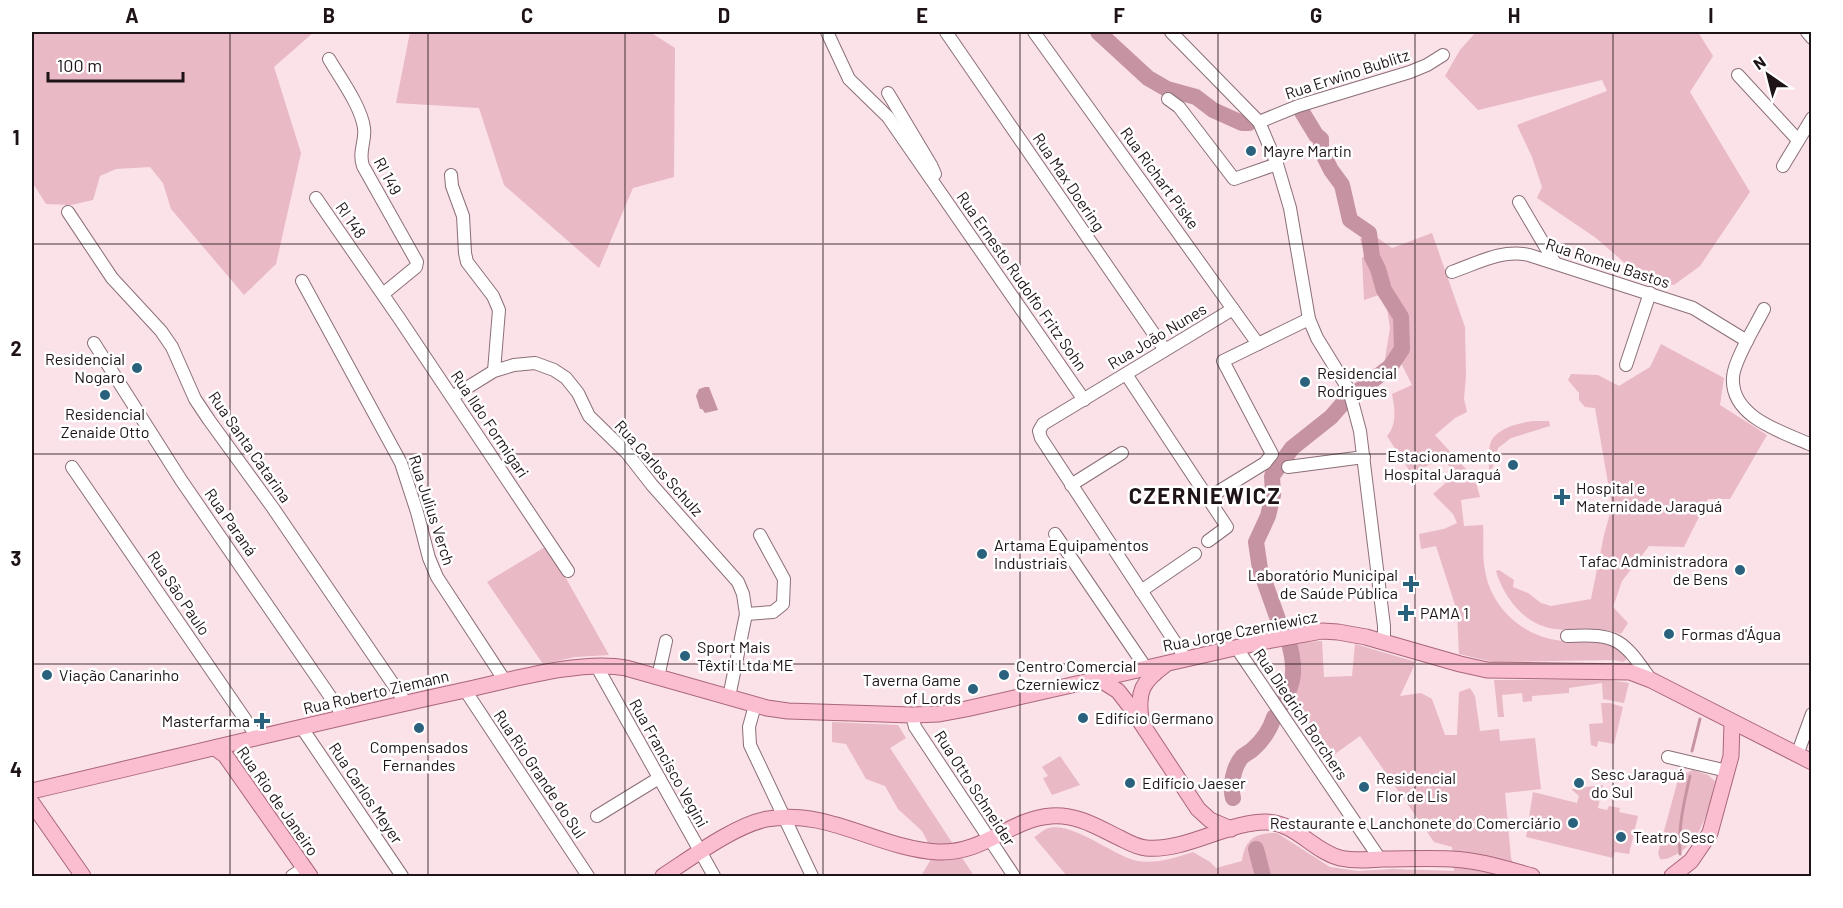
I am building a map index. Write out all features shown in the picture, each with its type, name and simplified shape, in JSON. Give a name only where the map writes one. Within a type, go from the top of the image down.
[{"type":"main road","name":"Rua Jorge Czerniewicz","points":[[729,697],[788,711],[939,714],[1322,631],[1346,633],[1487,670],[1633,666],[1651,680],[1812,762]]},
{"type":"main road","points":[[1142,723],[1139,697],[1141,689],[1152,675],[1167,663]]},
{"type":"main road","name":"Rua Roberto Ziemann","points":[[32,791],[406,703],[559,670],[617,666],[729,697]]},
{"type":"main road","points":[[1099,679],[1118,691],[1142,723],[1198,809],[1209,820],[1231,829]]},
{"type":"main road","points":[[1672,876],[1691,861],[1707,840],[1729,764],[1732,723]]},
{"type":"main road","points":[[1729,764],[1743,744],[1763,737]]},
{"type":"main road","name":"Rua Rio de Janeiro","points":[[215,748],[225,755],[302,874]]},
{"type":"main road","points":[[32,803],[83,876]]},
{"type":"main road","points":[[1182,843],[1198,826],[1198,809]]},
{"type":"main road","points":[[663,876],[748,825],[762,820],[807,817],[824,820],[922,851],[954,851],[975,847],[1026,822],[1055,816],[1074,817],[1088,821],[1138,847],[1158,848],[1254,823],[1279,824],[1296,831],[1327,854],[1350,860],[1462,860],[1532,876]]},
{"type":"street","name":"Rua Ernesto Rudolfo Fritz Sohn","points":[[827,32],[849,79],[888,117],[1084,400]]},
{"type":"street","name":"Rua Max Doering","points":[[946,32],[1165,350]]},
{"type":"street","name":"Rua Richart Piske","points":[[1034,32],[1258,344]]},
{"type":"street","points":[[1171,32],[1259,122],[1277,164],[1290,208],[1309,319],[1317,338],[1349,390],[1360,431],[1384,626],[1384,642]]},
{"type":"street","points":[[1807,32],[1812,38]]},
{"type":"street","name":"Rua Erwino Bublitz","points":[[1259,122],[1298,106],[1410,72],[1443,55]]},
{"type":"street","name":"RI 149","points":[[329,59],[351,96],[364,125],[360,154],[363,165],[417,262],[416,267],[383,294]]},
{"type":"street","points":[[1738,75],[1798,140]]},
{"type":"street","name":"Rua Ernesto Rudolfo Fritz Sohn","points":[[888,93],[931,165],[935,175],[933,180]]},
{"type":"street","points":[[1168,99],[1179,107],[1233,179],[1277,164]]},
{"type":"street","points":[[1783,166],[1812,118]]},
{"type":"street","points":[[451,175],[452,186],[463,216],[467,262],[493,296],[498,310],[494,371]]},
{"type":"street","name":"RI 148","points":[[316,198],[383,294]]},
{"type":"street","points":[[1519,202],[1555,263]]},
{"type":"street","name":"Rua Santa Catarina","points":[[68,212],[112,279],[166,339],[195,399],[273,508],[406,703]]},
{"type":"street","name":"Rua Romeu Bastos","points":[[1452,272],[1503,253],[1516,252],[1694,308],[1747,342]]},
{"type":"street","name":"Rua Julius Verch","points":[[302,280],[401,463],[436,577],[505,681]]},
{"type":"street","points":[[1626,365],[1650,293]]},
{"type":"street","name":"Rua Ildo Formigari","points":[[383,294],[568,572]]},
{"type":"street","name":"Rua João Nunes","points":[[1071,485],[1041,438],[1039,431],[1043,424],[1233,309]]},
{"type":"street","points":[[1764,309],[1736,363],[1733,376],[1735,392],[1742,408],[1762,422],[1812,446]]},
{"type":"street","points":[[1208,498],[1270,458],[1271,450],[1223,362],[1309,319]]},
{"type":"street","name":"Rua Paraná","points":[[94,343],[181,480],[345,718]]},
{"type":"street","name":"Rua Carlos Schulz","points":[[452,397],[494,371],[514,365],[535,363],[566,378],[578,393],[589,416],[627,453],[652,486],[731,573],[743,594],[746,614],[729,697]]},
{"type":"street","points":[[1126,374],[1227,527],[1208,541]]},
{"type":"street","points":[[1122,453],[1071,485],[1185,659]]},
{"type":"street","points":[[1288,467],[1364,457]]},
{"type":"street","name":"Rua São Paulo","points":[[72,468],[258,738]]},
{"type":"street","points":[[1055,534],[1146,668]]},
{"type":"street","points":[[746,614],[773,612],[783,604],[782,571],[760,535]]},
{"type":"street","points":[[1141,591],[1195,554]]},
{"type":"street","points":[[1568,636],[1590,634],[1617,640],[1633,666]]},
{"type":"street","points":[[658,677],[666,641]]},
{"type":"street","name":"Rua Diedrich Borchers","points":[[1236,648],[1380,859]]},
{"type":"street","name":"Rua Francisco Vegini","points":[[596,666],[714,876]]},
{"type":"street","name":"Rua Rio Grande do Sul","points":[[465,690],[588,876]]},
{"type":"street","points":[[755,705],[749,727],[750,746],[812,876]]},
{"type":"street","points":[[1797,755],[1812,714]]},
{"type":"street","name":"Rua Otto Schneider","points":[[912,715],[915,727],[1014,876]]},
{"type":"street","name":"Rua Carlos Meyer","points":[[302,728],[402,876]]},
{"type":"street","points":[[1668,757],[1729,764]]},
{"type":"street","points":[[597,816],[659,778]]},
{"type":"shaded area","points":[[32,32],[314,32],[274,67],[301,153],[276,264],[244,295],[171,209],[163,183],[150,167],[116,169],[100,176],[93,200],[71,205],[46,204],[32,182]]},
{"type":"shaded area","points":[[410,32],[650,32],[675,48],[674,177],[633,188],[599,268],[504,185],[479,108],[396,103]]},
{"type":"shaded area","points":[[1476,32],[1698,32],[1713,56],[1690,92],[1750,192],[1700,266],[1674,285],[1641,277],[1596,238],[1537,198],[1542,187],[1532,157],[1517,125],[1607,91],[1602,80],[1478,110],[1445,76],[1460,50]]},
{"type":"shaded area","points":[[1432,233],[1465,327],[1464,399],[1467,412],[1455,418],[1435,435],[1475,479],[1480,497],[1461,500],[1464,526],[1483,525],[1483,554],[1488,584],[1509,616],[1531,632],[1562,641],[1606,642],[1625,655],[1626,660],[1623,662],[1614,660],[1493,662],[1459,654],[1457,611],[1436,546],[1421,549],[1419,534],[1444,529],[1457,523],[1453,514],[1433,494],[1456,474],[1443,459],[1411,473],[1387,436],[1394,422],[1392,394],[1412,385],[1401,363],[1392,366],[1360,392],[1357,387],[1379,372],[1384,365],[1390,328],[1387,308],[1379,295],[1364,300],[1362,258],[1365,256],[1360,239],[1372,234],[1392,248]]},
{"type":"shaded area","points":[[1661,344],[1724,378],[1720,405],[1767,435],[1730,499],[1708,499],[1684,547],[1649,546],[1622,581],[1613,607],[1628,623],[1621,634],[1596,629],[1564,630],[1545,627],[1517,609],[1504,591],[1496,571],[1499,570],[1514,580],[1513,587],[1551,606],[1591,599],[1612,506],[1595,408],[1585,407],[1579,400],[1579,393],[1568,380],[1571,374],[1598,375],[1619,386],[1650,367]]},
{"type":"shaded area","points":[[709,387],[718,410],[705,413],[700,409],[696,396],[699,389]]},
{"type":"shaded area","points":[[1533,421],[1549,421],[1550,426],[1511,438],[1498,448],[1492,469],[1489,469],[1489,448],[1492,439],[1508,427]]},
{"type":"shaded area","points":[[545,547],[567,580],[609,655],[575,657],[543,664],[487,582]]},
{"type":"shaded area","points":[[1322,641],[1324,677],[1352,676],[1355,644],[1416,662],[1400,696],[1421,693],[1432,699],[1445,735],[1457,735],[1459,692],[1470,688],[1475,696],[1480,731],[1499,729],[1500,741],[1535,738],[1541,789],[1505,793],[1511,858],[1519,876],[1067,876],[1034,837],[1046,829],[1056,827],[1079,833],[1137,861],[1158,861],[1193,852],[1216,868],[1242,861],[1243,853],[1249,842],[1257,836],[1277,833],[1330,867],[1358,871],[1392,869],[1454,871],[1452,847],[1434,842],[1360,736],[1332,756],[1292,698],[1283,704],[1278,695],[1288,672],[1284,647],[1304,642]]},
{"type":"shaded area","points":[[1603,679],[1629,683],[1624,703],[1603,699],[1602,683],[1569,688],[1569,693],[1532,696],[1532,701],[1523,702],[1522,693],[1502,695],[1504,717],[1498,717],[1494,680]]},
{"type":"shaded area","points":[[1601,703],[1623,707],[1614,744],[1598,741],[1597,747],[1591,745],[1589,724],[1603,723]]},
{"type":"shaded area","points":[[832,722],[898,725],[906,738],[890,748],[974,876],[921,876],[934,854],[922,831],[898,809],[885,786],[866,779],[846,744],[832,742]]},
{"type":"shaded area","points":[[1060,756],[1080,785],[1052,795],[1043,778],[1048,776],[1042,767]]},
{"type":"shaded area","points":[[1693,770],[1708,775],[1715,781],[1703,822],[1686,848],[1671,857],[1660,859],[1658,853],[1679,776]]},
{"type":"shaded area","points":[[1603,785],[1598,808],[1607,810],[1609,806],[1620,808],[1619,812],[1638,816],[1629,854],[1615,852],[1613,858],[1526,837],[1533,792],[1577,803],[1579,796],[1571,789]]},
{"type":"waterway","points":[[1098,32],[1148,78],[1167,89],[1196,97],[1213,110],[1242,123],[1249,123]]},
{"type":"waterway","points":[[1302,112],[1321,139],[1321,150],[1342,185],[1350,220],[1369,233],[1372,257],[1384,290],[1401,317],[1402,349],[1390,367],[1357,392]]},
{"type":"waterway","points":[[1280,625],[1260,569],[1256,542],[1268,516],[1273,495],[1272,476],[1292,448],[1331,417],[1345,401]]},
{"type":"waterway","points":[[1281,706],[1293,677],[1290,647]]},
{"type":"waterway","points":[[1233,798],[1232,783],[1236,766],[1242,757],[1263,738],[1274,717]]},
{"type":"waterway","points":[[1692,751],[1700,719]]},
{"type":"waterway","points":[[1680,854],[1681,824],[1690,776]]},
{"type":"waterway","points":[[1256,849],[1263,876]]},
{"type":"place","name":"Mayre Martin","points":[[1251,151]]},
{"type":"place","name":"Residencial Nogaro","points":[[137,368]]},
{"type":"place","name":"Residencial Rodrigues","points":[[1305,382]]},
{"type":"place","name":"Residencial Zenaide Otto","points":[[105,395]]},
{"type":"place","name":"Estacionamento Hospital Jaraguá","points":[[1513,465]]},
{"type":"place","name":"Hospital e Maternidade Jaraguá","points":[[1562,497]]},
{"type":"place","name":"Artama Equipamentos Industriais","points":[[982,554]]},
{"type":"place","name":"Tafac Administradora de Bens","points":[[1740,570]]},
{"type":"place","name":"Laboratório Municipal de Saúde Pública","points":[[1411,584]]},
{"type":"place","name":"PAMA 1","points":[[1406,613]]},
{"type":"place","name":"Formas d'Água","points":[[1669,634]]},
{"type":"place","name":"Sport Mais Têxtil Ltda ME","points":[[685,656]]},
{"type":"place","name":"Viação Canarinho","points":[[47,675]]},
{"type":"place","name":"Centro Comercial Czerniewicz","points":[[1004,675]]},
{"type":"place","name":"Taverna Game of Lords","points":[[973,689]]},
{"type":"place","name":"Edifício Germano","points":[[1083,718]]},
{"type":"place","name":"Masterfarma","points":[[262,721]]},
{"type":"place","name":"Compensados Fernandes","points":[[419,728]]},
{"type":"place","name":"Edifício Jaeser","points":[[1130,783]]},
{"type":"place","name":"Sesc Jaraguá do Sul","points":[[1579,783]]},
{"type":"place","name":"Residencial Flor de Lis","points":[[1364,787]]},
{"type":"place","name":"Restaurante e Lanchonete do Comerciário","points":[[1573,823]]},
{"type":"place","name":"Teatro Sesc","points":[[1621,837]]},
{"type":"district","name":"CZERNIEWICZ","points":[[1205,496]]}]
